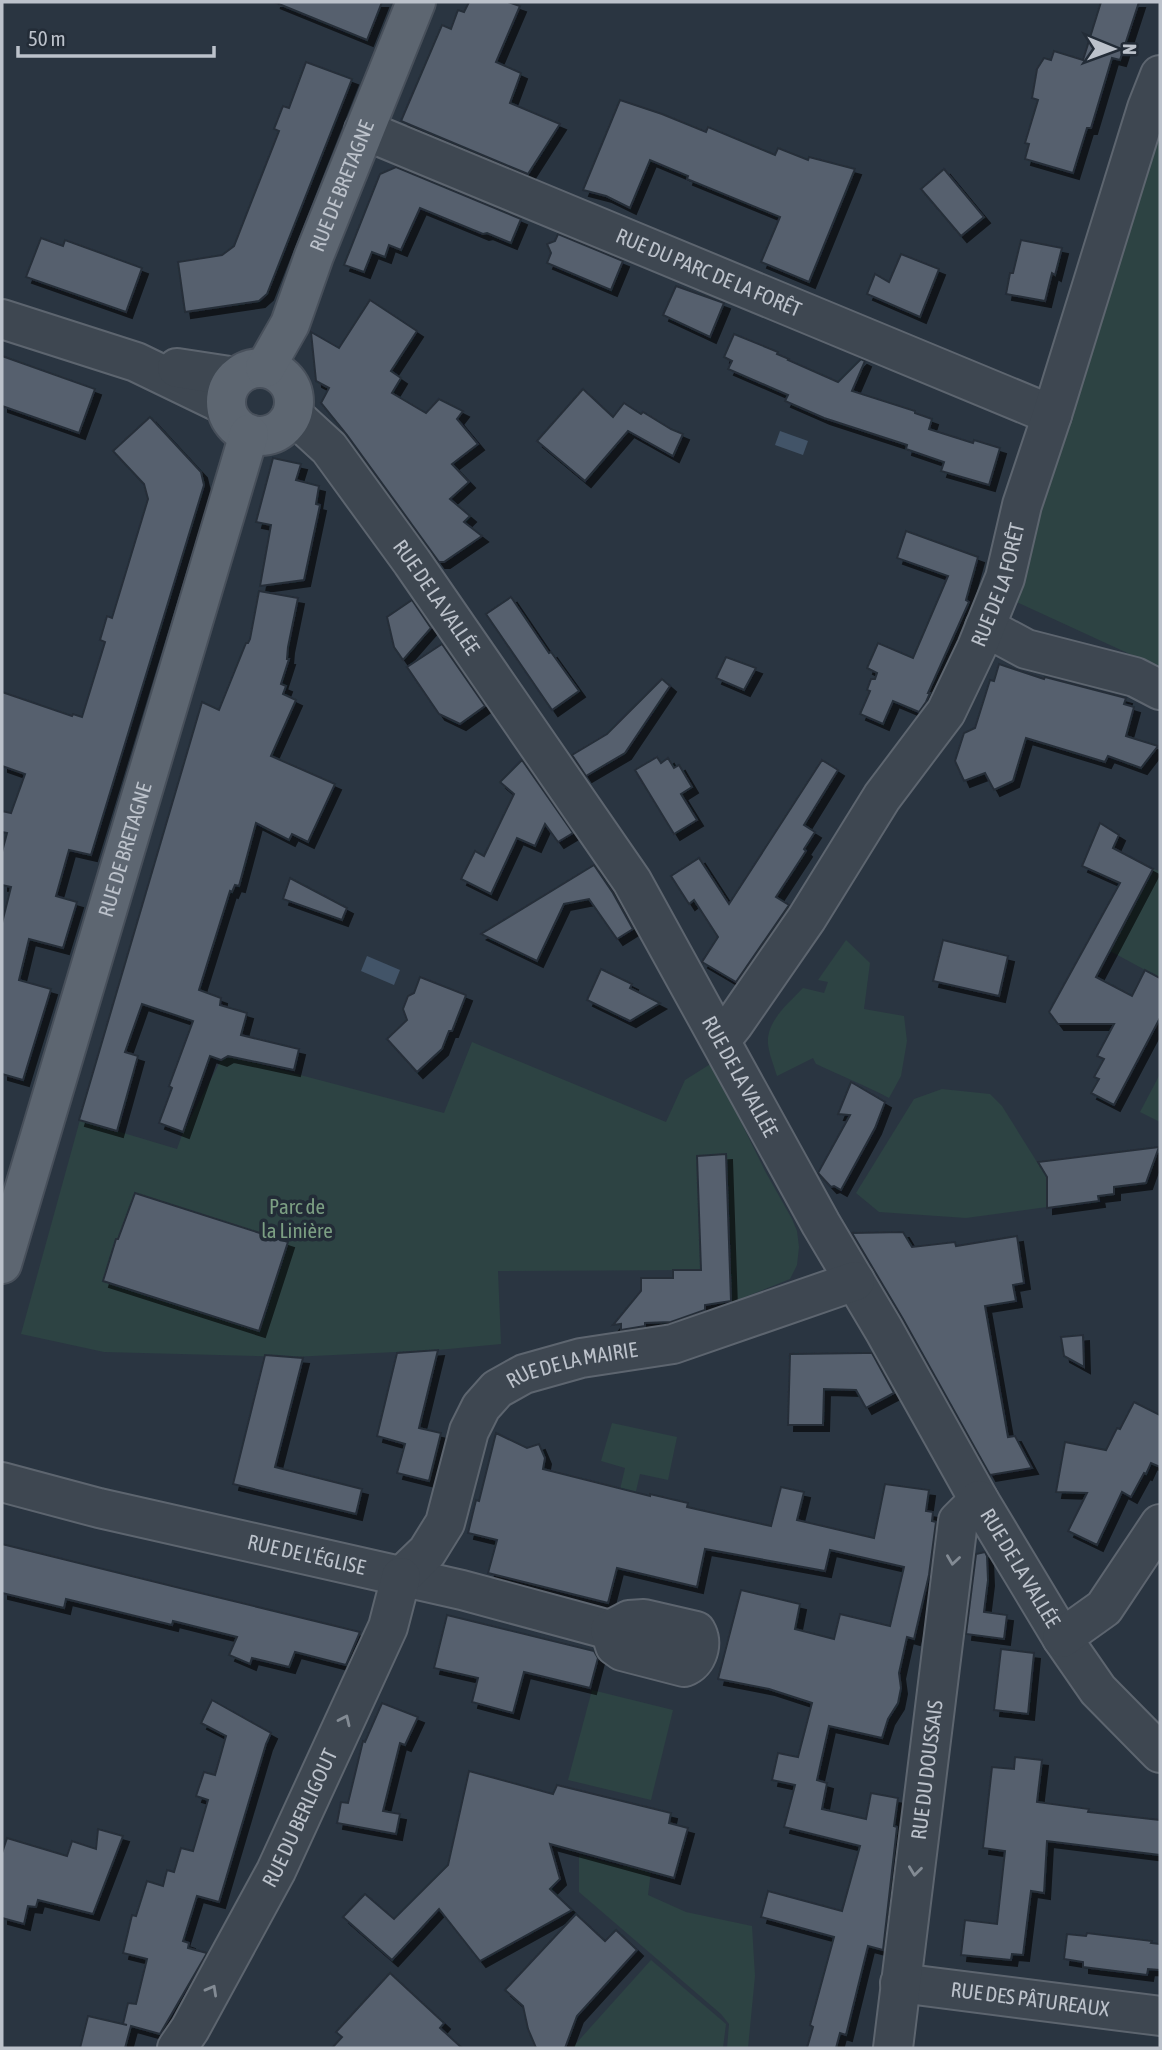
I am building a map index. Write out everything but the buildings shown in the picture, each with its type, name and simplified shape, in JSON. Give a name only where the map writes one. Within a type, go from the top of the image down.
[{"type":"main road","name":"RUE DE BRETAGNE","points":[[242,383],[290,324],[314,256],[416,2]]},
{"type":"main road","points":[[284,377],[293,394],[292,414],[277,432],[267,436],[249,434],[237,428],[231,421],[242,383],[284,377]]},
{"type":"main road","name":"RUE DE BRETAGNE","points":[[2,1264],[249,434]]},
{"type":"street","name":"RUE DE LA FORÊT","points":[[720,1040],[807,918],[883,797],[946,712],[1005,578],[1022,505],[1121,188],[1160,75]]},
{"type":"street","name":"RUE DU PARC DE LA FORÊT","points":[[364,130],[1052,415]]},
{"type":"street","points":[[2,319],[136,362],[242,383]]},
{"type":"street","name":"RUE DE LA VALLÉE","points":[[292,414],[329,448],[412,562],[632,881],[821,1224],[979,1500],[1062,1638],[1098,1690],[1160,1753]]},
{"type":"street","points":[[985,626],[1026,649],[1135,677],[1160,690]]},
{"type":"street","name":"RUE DE LA MAIRIE","points":[[401,1577],[427,1552],[445,1523],[470,1431],[481,1407],[497,1390],[524,1374],[581,1359],[673,1344],[855,1281]]},
{"type":"street","name":"RUE DE L'ÉGLISE","points":[[2,1482],[99,1508],[462,1590],[610,1630]]},
{"type":"street","name":"RUE DU DOUSSAIS","points":[[893,2048],[958,1521],[979,1500]]},
{"type":"street","points":[[1062,1638],[1104,1608],[1160,1524]]},
{"type":"street","name":"RUE DU BERLIGOUT","points":[[177,2048],[276,1871],[388,1627],[401,1577]]},
{"type":"street","name":"RUE DES PÂTUREAUX","points":[[900,1983],[1160,2016]]},
{"type":"green space","points":[[1160,119],[1160,668],[1012,600]]},
{"type":"green space","points":[[1153,869],[1160,871],[1160,978],[1110,951]]},
{"type":"green space","points":[[846,940],[870,963],[864,1009],[904,1016],[907,1041],[901,1076],[889,1098],[816,1064],[813,1058],[777,1076],[770,1056],[768,1036],[775,1020],[803,988],[824,993],[828,982],[818,980]]},
{"type":"green space","name":"Parc de la Linière","points":[[472,1042],[666,1122],[685,1080],[712,1063],[797,1231],[797,1265],[790,1279],[730,1303],[731,1261],[726,1155],[697,1156],[701,1270],[498,1271],[501,1344],[292,1357],[104,1352],[21,1334],[80,1120],[177,1149],[183,1132],[221,1060],[228,1056],[444,1113]]},
{"type":"green space","points":[[1160,1074],[1160,1122],[1140,1112]]},
{"type":"green space","points":[[942,1089],[990,1094],[1002,1106],[1047,1178],[1047,1207],[966,1218],[879,1212],[856,1193],[914,1099]]},
{"type":"green space","points":[[612,1423],[677,1437],[668,1480],[640,1474],[620,1560],[604,1558],[625,1468],[601,1461]]},
{"type":"green space","points":[[592,1690],[673,1710],[651,1800],[568,1780]]},
{"type":"green space","points":[[579,1855],[623,1867],[632,1857],[652,1863],[648,1895],[686,1912],[752,1926],[755,1976],[748,2048],[727,2048],[729,2024],[721,2014],[579,1892]]},
{"type":"green space","points":[[651,1960],[726,2024],[723,2048],[572,2048]]},
{"type":"water","points":[[780,431],[808,441],[803,455],[775,445]]},
{"type":"water","points":[[367,956],[400,970],[394,985],[361,971]]}]
